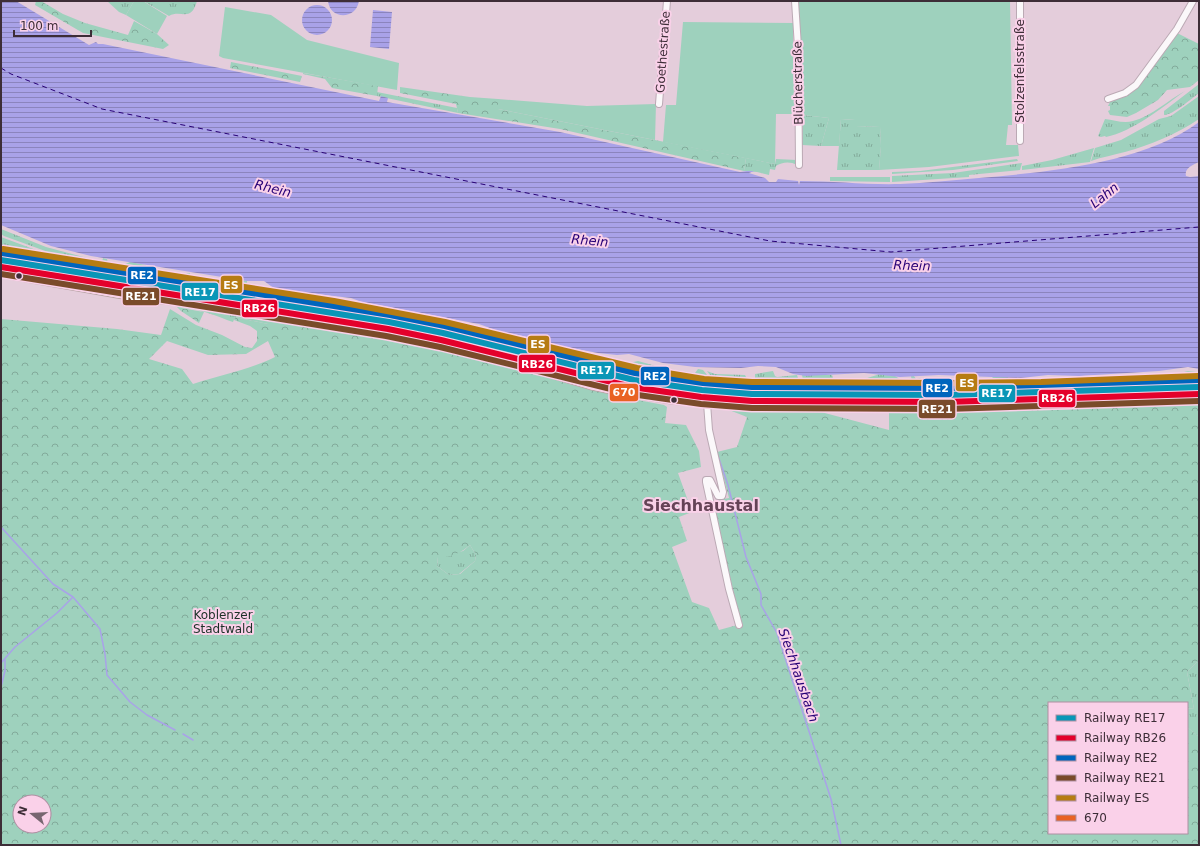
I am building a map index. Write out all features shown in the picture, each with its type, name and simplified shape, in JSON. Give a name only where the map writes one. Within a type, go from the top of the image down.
[{"type":"main road","points":[[1,273],[120,294],[275,314],[419,338],[476,350],[596,387],[656,398],[707,403],[774,405],[969,405],[1137,401],[1199,397]]},
{"type":"street","name":"Goethestraße","points":[[659,104],[667,1]]},
{"type":"street","name":"Blücherstraße","points":[[795,1],[798,52],[799,165]]},
{"type":"street","name":"Stolzenfelsstraße","points":[[1020,1],[1020,141]]},
{"type":"street","points":[[1108,99],[1125,93],[1136,85],[1177,29],[1193,1]]},
{"type":"street","points":[[707,403],[709,430],[723,492],[722,496],[718,496],[710,480],[706,480],[706,482],[728,583],[739,625]]},
{"type":"green space","points":[[36,1],[41,1],[63,14],[85,23],[128,35],[134,21],[157,34],[169,45],[163,49],[83,33],[35,5]]},
{"type":"green space","points":[[107,1],[134,1],[126,15],[119,12]]},
{"type":"green space","points":[[134,1],[143,1],[167,16],[157,34],[126,15]]},
{"type":"green space","points":[[145,1],[197,1],[195,8],[189,14],[173,14],[169,16]]},
{"type":"green space","points":[[798,1],[1010,1],[1012,125],[1008,125],[1006,145],[1018,145],[1019,156],[929,167],[879,170],[881,146],[880,127],[855,126],[855,120],[841,119],[839,146],[821,146],[829,118],[803,115]]},
{"type":"green space","points":[[225,7],[271,15],[307,40],[399,63],[397,90],[223,58],[219,56]]},
{"type":"green space","points":[[683,22],[793,23],[794,114],[776,114],[775,164],[663,142],[666,105],[676,105]]},
{"type":"green space","points":[[1177,33],[1199,44],[1199,80],[1190,87],[1167,90],[1158,100],[1127,117],[1110,115],[1108,111],[1110,110],[1110,106],[1108,106],[1110,102],[1126,94]]},
{"type":"green space","points":[[231,62],[302,76],[300,82],[230,68]]},
{"type":"green space","points":[[303,73],[378,86],[377,96],[332,88],[325,79]]},
{"type":"green space","points":[[1199,84],[1199,93],[1177,110],[1164,115],[1164,111]]},
{"type":"green space","points":[[400,87],[470,97],[498,99],[498,109],[746,158],[744,171],[560,129],[458,113],[456,104],[400,93]]},
{"type":"green space","points":[[1185,91],[1147,118],[1126,130],[1106,137],[1098,136],[1105,119],[1126,122],[1140,119]]},
{"type":"green space","points":[[377,92],[457,108],[458,113],[377,96]]},
{"type":"green space","points":[[1199,96],[1199,119],[1191,124],[1173,134],[1144,146],[1091,161],[1095,148],[1121,140],[1159,119],[1171,116]]},
{"type":"green space","points":[[498,99],[587,106],[656,104],[655,140],[498,109]]},
{"type":"green space","points":[[803,115],[829,118],[821,146],[802,145]]},
{"type":"green space","points":[[841,119],[855,120],[856,126],[880,127],[881,146],[879,170],[837,170]]},
{"type":"green space","points":[[1094,148],[1090,162],[1022,170],[1022,166],[1052,160]]},
{"type":"green space","points":[[746,158],[775,164],[776,159],[797,160],[797,165],[786,162],[776,166],[775,170],[770,169],[769,175],[744,171]]},
{"type":"green space","points":[[1017,159],[1018,161],[953,170],[892,174],[892,172],[920,171]]},
{"type":"green space","points":[[1022,163],[1020,170],[969,175],[969,177],[892,182],[892,176],[953,173]]},
{"type":"green space","points":[[830,177],[890,177],[890,182],[830,181]]},
{"type":"green space","points":[[1,229],[46,247],[102,262],[103,258],[107,259],[108,263],[123,265],[130,262],[146,265],[145,268],[184,276],[187,273],[190,273],[190,276],[238,284],[241,280],[247,281],[247,287],[265,286],[270,291],[279,293],[370,308],[444,323],[593,360],[604,361],[610,358],[613,362],[621,365],[638,361],[663,368],[695,373],[698,369],[703,370],[708,376],[710,375],[707,371],[715,374],[745,375],[747,379],[755,379],[755,374],[773,371],[777,377],[797,375],[799,381],[803,380],[802,375],[832,375],[834,382],[861,380],[880,374],[895,376],[906,383],[912,382],[911,376],[914,376],[916,379],[920,378],[924,382],[951,383],[980,380],[989,381],[993,377],[1008,377],[1009,381],[1018,383],[1040,382],[1046,379],[1048,381],[1056,382],[1176,374],[1188,371],[1199,372],[1199,381],[1048,388],[795,389],[758,388],[696,383],[669,377],[664,380],[659,375],[644,372],[635,375],[495,338],[414,319],[280,297],[223,285],[92,265],[48,252],[4,236],[1,234]]},
{"type":"green space","points":[[1,237],[55,257],[96,267],[4,254],[1,248]]},
{"type":"green space","points":[[1,268],[356,322],[442,339],[111,287]]},
{"type":"green space","points":[[177,305],[268,317],[268,324],[235,317],[233,322],[195,309],[182,309],[181,311]]},
{"type":"green space","name":"Koblenzer Stadtwald","points":[[170,309],[196,325],[222,335],[245,347],[252,348],[257,341],[257,331],[250,326],[234,320],[235,317],[268,324],[268,317],[423,342],[469,353],[569,384],[622,397],[664,405],[667,407],[665,423],[686,425],[699,451],[701,467],[678,473],[692,512],[679,517],[687,541],[672,547],[692,602],[709,608],[719,630],[741,624],[712,501],[729,498],[717,452],[737,447],[747,417],[729,410],[729,408],[815,408],[821,412],[889,430],[889,412],[897,412],[897,407],[1048,407],[1199,400],[1199,660],[1187,672],[1194,709],[1188,708],[1188,702],[1048,702],[1048,834],[1188,834],[1188,728],[1199,737],[1199,845],[1,845],[1,319],[117,329],[161,335]],"holes":[[[167,341],[208,355],[246,354],[268,341],[275,357],[245,369],[193,384],[182,369],[149,359]],[[470,545],[476,555],[475,561],[460,574],[449,575],[437,566],[438,557],[451,556],[459,553]]]},
{"type":"green space","points":[[182,309],[204,312],[199,323],[181,311]]},
{"type":"green space","points":[[472,347],[592,379],[585,381]]},
{"type":"green space","points":[[1180,385],[1165,387],[999,392],[999,391]]},
{"type":"green space","points":[[1199,392],[1199,395],[892,403],[708,400],[709,396],[742,399],[952,400],[1089,397]]},
{"type":"green space","points":[[897,407],[897,412],[821,412],[815,408]]},
{"type":"green space","points":[[470,545],[476,555],[475,561],[459,574],[449,575],[437,566],[438,557],[463,551]]},
{"type":"green space","points":[[1199,660],[1199,737],[1188,728],[1188,708],[1194,709],[1187,672]]},
{"type":"water","points":[[1,1],[16,1],[89,45],[96,42],[98,44],[379,101],[381,96],[388,98],[387,102],[560,132],[740,172],[754,171],[749,173],[765,178],[769,182],[776,182],[778,179],[798,181],[799,185],[800,181],[900,184],[1006,176],[1064,169],[1123,157],[1151,148],[1176,136],[1199,122],[1199,162],[1186,171],[1186,176],[1199,176],[1199,369],[1188,367],[1159,371],[1079,376],[1048,375],[1021,378],[939,375],[900,377],[864,373],[806,376],[793,374],[776,367],[695,367],[663,363],[629,354],[617,355],[598,353],[561,346],[538,339],[498,331],[479,324],[362,302],[351,298],[275,289],[264,281],[247,281],[91,256],[51,246],[1,225]]},
{"type":"water","points":[[328,1],[359,1],[353,12],[343,15],[333,12]]},
{"type":"water","points":[[317,5],[328,9],[332,20],[328,31],[317,35],[306,31],[302,20],[306,9]]},
{"type":"water","points":[[373,10],[392,12],[389,49],[370,47]]},
{"type":"waterway","name":"Siechhausbach","points":[[716,450],[728,485],[746,557],[761,594],[761,605],[777,633],[831,799],[841,845]]},
{"type":"waterway","points":[[1,527],[53,584],[73,597],[100,629],[107,675],[130,702],[147,715],[175,730]]},
{"type":"waterway","points":[[1,663],[15,647],[57,613],[73,597]]},
{"type":"waterway","points":[[1,687],[5,671],[5,660]]},
{"type":"waterway","points":[[183,734],[193,740]]},
{"type":"ferry route","points":[[1,68],[11,74],[102,109],[770,241],[891,252],[1199,227]]},
{"type":"rail line","name":"ES","points":[[3,249],[334,301],[445,322],[637,368],[704,379],[752,382],[946,383],[1041,382],[1198,376]]},
{"type":"rail line","name":"RE2","points":[[2,253],[390,315],[445,326],[635,373],[703,383],[752,387],[945,388],[1199,380]]},
{"type":"rail line","name":"RE17","points":[[1,260],[389,322],[443,333],[634,380],[702,390],[752,394],[945,395],[1199,387]]},
{"type":"rail line","name":"RB26","points":[[1,267],[388,329],[441,340],[632,387],[701,397],[752,401],[945,402],[1199,394]]},
{"type":"rail line","name":"RE21","points":[[1,274],[386,336],[440,347],[631,394],[701,404],[752,408],[945,409],[1199,401]]},
{"type":"transit line","name":"670","points":[[1,273],[120,294],[275,314],[447,343],[590,385],[675,400],[774,405],[969,405],[1137,401],[1199,397]]},
{"type":"district","name":"Siechhaustal","points":[[701,505]]},
{"type":"water label","name":"Rhein","points":[[273,188]]},
{"type":"water label","name":"Lahn","points":[[1104,195]]},
{"type":"water label","name":"Rhein","points":[[590,240]]},
{"type":"water label","name":"Rhein","points":[[912,265]]}]
